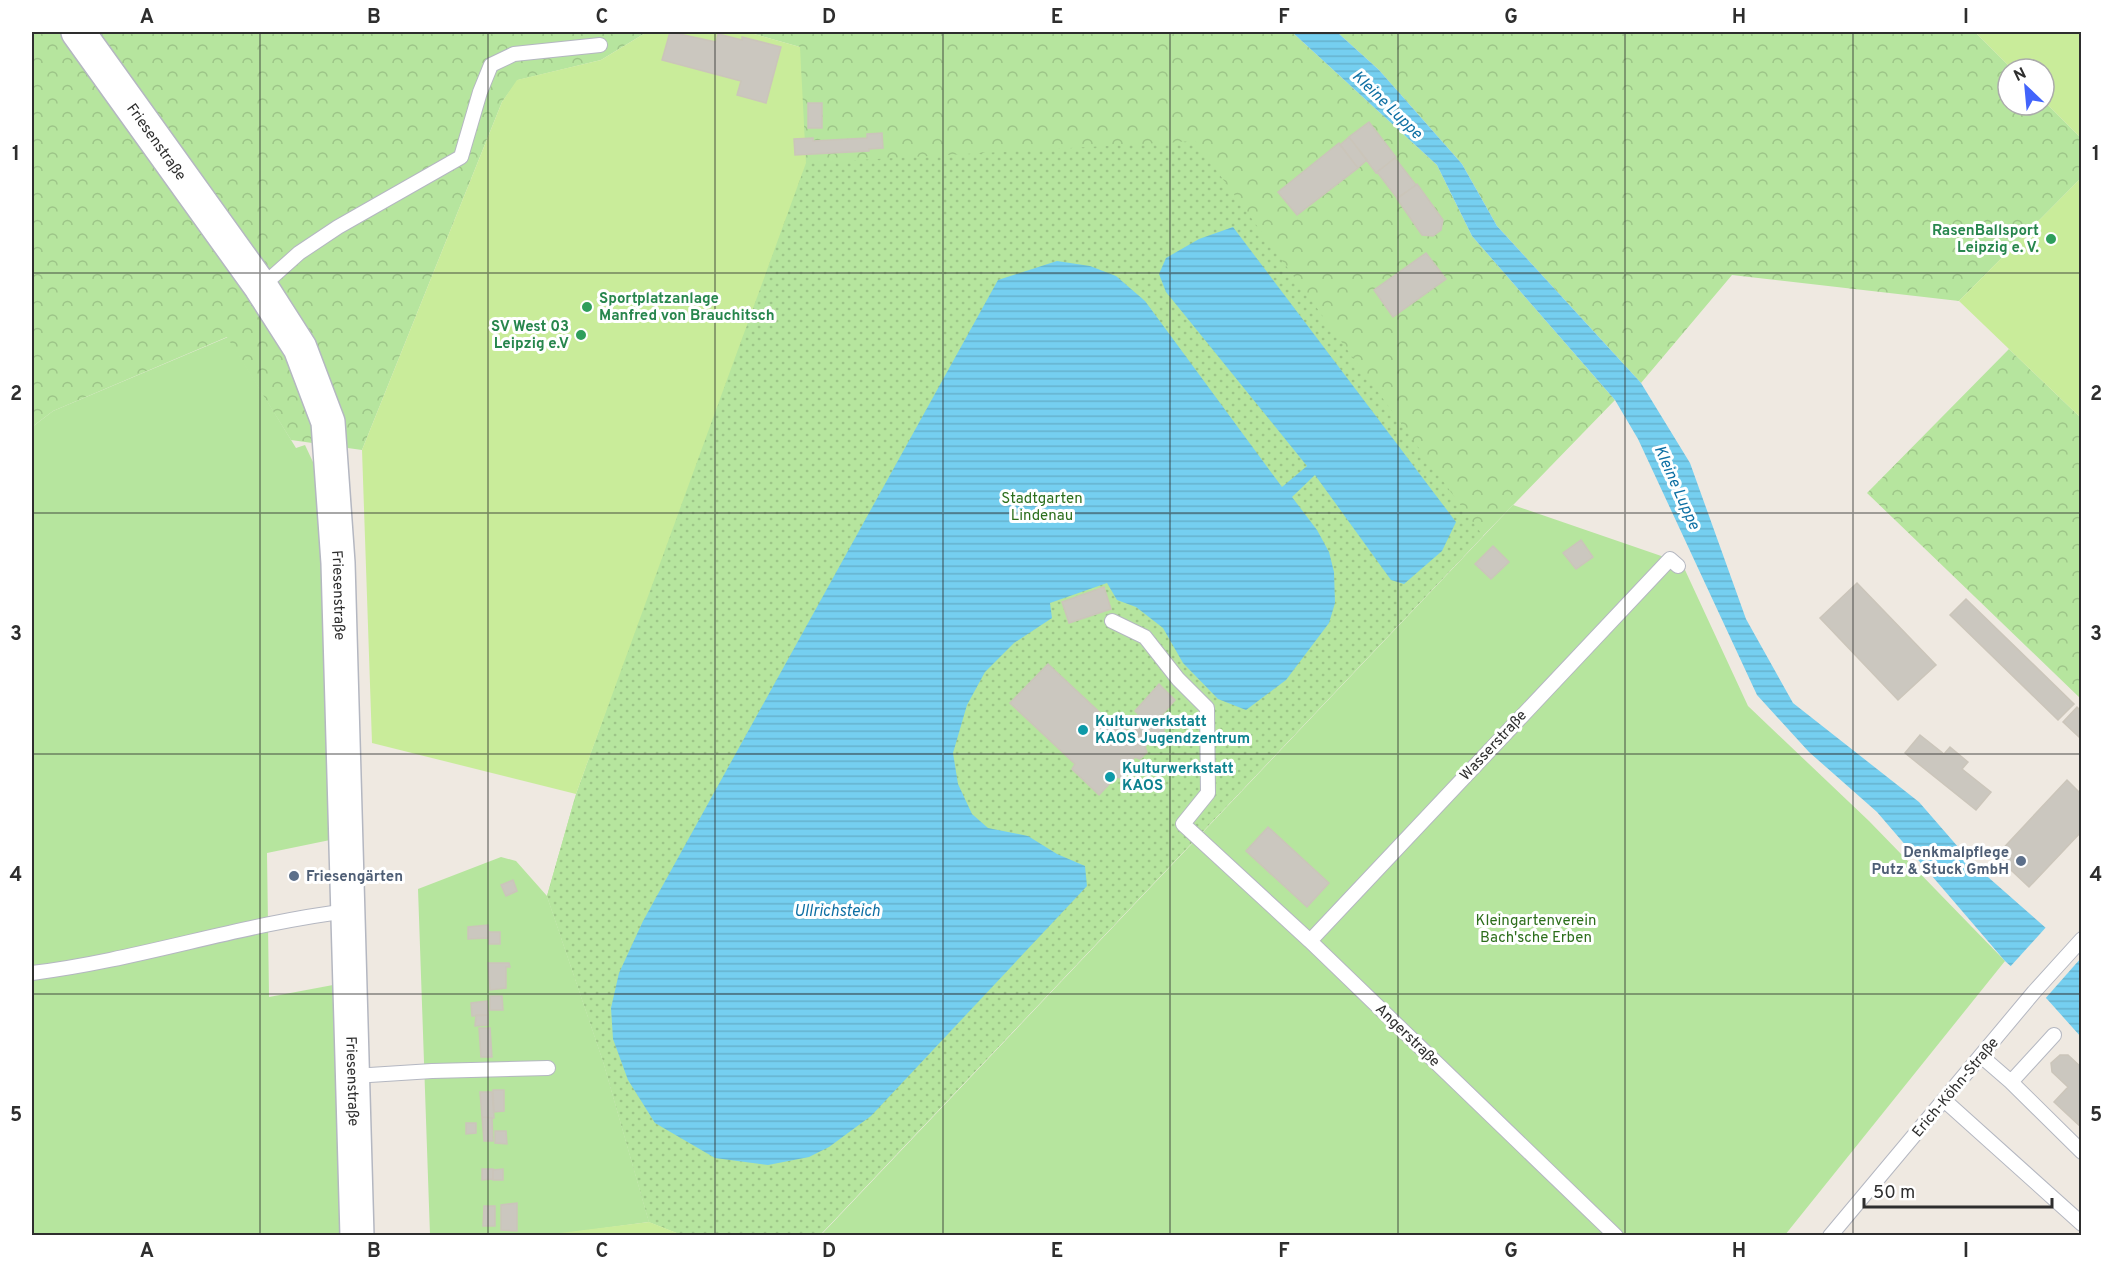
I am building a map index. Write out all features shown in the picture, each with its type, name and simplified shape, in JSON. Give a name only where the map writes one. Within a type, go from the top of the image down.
[{"type":"street","name":"Friesenstraße","points":[[78,32],[261,287],[300,348],[328,422],[338,563],[357,1236]]},
{"type":"lane","points":[[261,287],[299,253],[338,227],[460,157],[480,92],[491,65],[514,54],[600,45]]},
{"type":"lane","name":"Wasserstraße","points":[[1310,941],[1670,558],[1678,566]]},
{"type":"lane","name":"Angerstraße","points":[[1112,621],[1145,637],[1178,679],[1208,708],[1208,793],[1183,824],[1310,941],[1616,1236]]},
{"type":"lane","points":[[32,973],[78,967],[268,924],[348,911]]},
{"type":"lane","name":"Erich-Köhn-Straße","points":[[1830,1236],[2034,992],[2078,943]]},
{"type":"lane","points":[[2011,1082],[2054,1035]]},
{"type":"lane","points":[[1981,1056],[2011,1082],[2082,1152]]},
{"type":"lane","points":[[354,1077],[432,1071],[548,1068]]},
{"type":"lane","points":[[1944,1100],[2082,1224]]},
{"type":"green space","points":[[32,32],[647,32],[601,60],[518,80],[502,102],[362,450],[291,440],[227,337],[53,411],[32,427]]},
{"type":"green space","name":"Sportplatzanlage Manfred von Brauchitsch","points":[[647,32],[747,32],[800,47],[806,163],[576,794],[372,743],[362,450],[502,102],[517,80],[601,60]]},
{"type":"green space","name":"Stadtgarten Lindenau","points":[[747,32],[1292,32],[1437,165],[1472,236],[1615,400],[1483,536],[820,1235],[682,1235],[649,1222],[603,1061],[547,896],[574,801],[628,648],[800,47]]},
{"type":"green space","points":[[1337,32],[1975,32],[2000,57],[1996,57],[1996,117],[2056,117],[2056,113],[2081,138],[2081,178],[1959,301],[1732,275],[1641,383],[1497,226],[1462,164],[1379,70]]},
{"type":"green space","points":[[1975,32],[2081,32],[2081,138],[2056,113],[2056,57],[2000,57]]},
{"type":"green space","name":"Stadtgarten Lindenau","points":[[1195,141],[1483,536],[820,1235],[682,1235],[649,1222],[603,1061],[547,896],[576,794],[806,163]]},
{"type":"green space","name":"RasenBallsport Leipzig e. V.","points":[[2081,178],[2081,418],[1959,301]]},
{"type":"green space","points":[[228,337],[296,448],[305,445],[320,477],[330,840],[267,853],[269,997],[333,985],[343,1229],[336,1236],[32,1236],[32,427],[53,411]]},
{"type":"green space","points":[[2009,349],[2081,418],[2081,699],[1867,493]]},
{"type":"green space","name":"Kleingartenverein Bach'sche Erben","points":[[1513,505],[1670,559],[1685,570],[1748,706],[1869,821],[2005,961],[1785,1235],[820,1236]]},
{"type":"green space","points":[[501,857],[516,861],[547,896],[603,1061],[649,1222],[544,1236],[430,1235],[418,889]]},
{"type":"green space","points":[[649,1222],[682,1235],[544,1235]]},
{"type":"water","name":"Kleine Luppe","points":[[1292,32],[1337,32],[1379,70],[1462,164],[1497,226],[1641,383],[1690,463],[1746,619],[1793,703],[1919,802],[1972,863],[2081,959],[2081,1037],[2047,999],[2005,961],[1877,812],[1809,752],[1757,695],[1638,439],[1615,400],[1472,236],[1437,165]]},
{"type":"water","name":"Ullrichsteich","points":[[1233,227],[1456,522],[1442,551],[1404,584],[1391,580],[1315,475],[1292,497],[1317,530],[1329,552],[1334,572],[1335,603],[1329,623],[1286,680],[1246,710],[1218,699],[1183,663],[1163,628],[1136,607],[1117,600],[1107,583],[1050,603],[1052,618],[1014,643],[985,672],[967,705],[953,753],[958,784],[972,814],[988,828],[1028,836],[1057,854],[1085,866],[1087,886],[871,1116],[829,1147],[809,1157],[768,1165],[715,1158],[655,1123],[628,1080],[613,1039],[611,1008],[619,973],[643,921],[998,280],[1057,261],[1090,266],[1116,276],[1145,301],[1282,487],[1307,466],[1166,292],[1159,274],[1166,258],[1199,239]]},
{"type":"pier","points":[[2048,925],[2082,955],[2044,1000],[2009,968]]},
{"type":"building","points":[[670,32],[716,42],[718,34],[742,40],[742,37],[781,47],[766,103],[737,95],[741,81],[662,60]]},
{"type":"building","points":[[808,103],[822,103],[822,128],[808,128]]},
{"type":"building","points":[[1369,122],[1396,157],[1376,173],[1349,137]]},
{"type":"building","points":[[882,133],[883,148],[869,149],[869,151],[795,155],[794,139],[813,138],[813,141],[867,138],[867,134]]},
{"type":"building","points":[[1349,137],[1367,160],[1358,168],[1340,145]]},
{"type":"building","points":[[1339,143],[1358,168],[1297,215],[1278,192]]},
{"type":"building","points":[[1395,158],[1416,185],[1397,198],[1377,172]]},
{"type":"building","points":[[1417,184],[1443,220],[1441,230],[1433,236],[1422,235],[1397,199]]},
{"type":"building","points":[[1426,253],[1446,279],[1393,317],[1374,290]]},
{"type":"building","points":[[1581,540],[1593,557],[1576,569],[1563,553]]},
{"type":"building","points":[[1493,546],[1509,562],[1491,579],[1475,564]]},
{"type":"building","points":[[1857,583],[1936,665],[1898,700],[1820,618]]},
{"type":"building","points":[[1104,587],[1111,609],[1069,623],[1062,602]]},
{"type":"building","points":[[1966,599],[2074,704],[2058,720],[1950,615]]},
{"type":"building","name":"Kulturwerkstatt KAOS Jugendzentrum","points":[[1048,664],[1108,720],[1112,716],[1129,733],[1134,728],[1149,741],[1145,747],[1147,752],[1140,759],[1135,757],[1127,766],[1129,768],[1126,771],[1121,768],[1119,770],[1122,776],[1116,777],[1099,795],[1072,769],[1075,764],[1010,703]]},
{"type":"building","points":[[1159,684],[1175,700],[1160,717],[1164,723],[1164,731],[1159,737],[1156,734],[1149,741],[1134,728],[1142,718],[1135,711]]},
{"type":"building","points":[[2077,707],[2082,712],[2082,734],[2079,737],[2063,722]]},
{"type":"building","points":[[1920,735],[1944,754],[1950,747],[1968,762],[1962,769],[1991,792],[1976,810],[1905,753]]},
{"type":"building","points":[[2067,780],[2082,795],[2082,831],[2029,887],[1996,856]]},
{"type":"building","points":[[1268,827],[1329,883],[1307,907],[1246,851]]},
{"type":"building","points":[[513,880],[517,891],[506,896],[501,885]]},
{"type":"building","points":[[488,925],[489,938],[468,939],[468,927]]},
{"type":"building","points":[[489,932],[500,932],[500,944],[489,944]]},
{"type":"building","points":[[488,963],[509,963],[510,967],[506,967],[506,988],[490,990]]},
{"type":"building","points":[[490,996],[502,996],[503,1010],[490,1010]]},
{"type":"building","points":[[487,1001],[488,1015],[472,1016],[471,1003]]},
{"type":"building","points":[[476,1015],[488,1015],[488,1025],[475,1026]]},
{"type":"building","points":[[479,1028],[490,1028],[492,1057],[481,1057]]},
{"type":"building","points":[[2060,1055],[2068,1055],[2082,1068],[2082,1128],[2054,1102],[2068,1087],[2052,1072],[2051,1063]]},
{"type":"building","points":[[493,1090],[504,1090],[504,1111],[494,1112]]},
{"type":"building","points":[[480,1092],[492,1092],[494,1118],[482,1117]]},
{"type":"building","points":[[482,1117],[492,1118],[493,1141],[484,1141]]},
{"type":"building","points":[[466,1123],[476,1123],[476,1133],[466,1134]]},
{"type":"building","points":[[495,1131],[506,1131],[507,1144],[495,1143]]},
{"type":"building","points":[[482,1169],[493,1169],[493,1179],[482,1180]]},
{"type":"building","points":[[503,1169],[503,1180],[493,1180],[493,1170]]},
{"type":"building","points":[[517,1203],[517,1231],[501,1230],[501,1205]]},
{"type":"building","points":[[484,1206],[495,1206],[495,1226],[483,1226]]},
{"type":"place","name":"RasenBallsport Leipzig e. V.","points":[[2051,239]]},
{"type":"place","name":"Sportplatzanlage Manfred von Brauchitsch","points":[[587,307]]},
{"type":"place","name":"SV West 03 Leipzig e.V","points":[[581,335]]},
{"type":"place","name":"Kulturwerkstatt KAOS Jugendzentrum","points":[[1083,730]]},
{"type":"place","name":"Kulturwerkstatt KAOS","points":[[1110,777]]},
{"type":"place","name":"Denkmalpflege Putz & Stuck GmbH","points":[[2021,861]]},
{"type":"place","name":"Friesengärten","points":[[294,876]]}]
